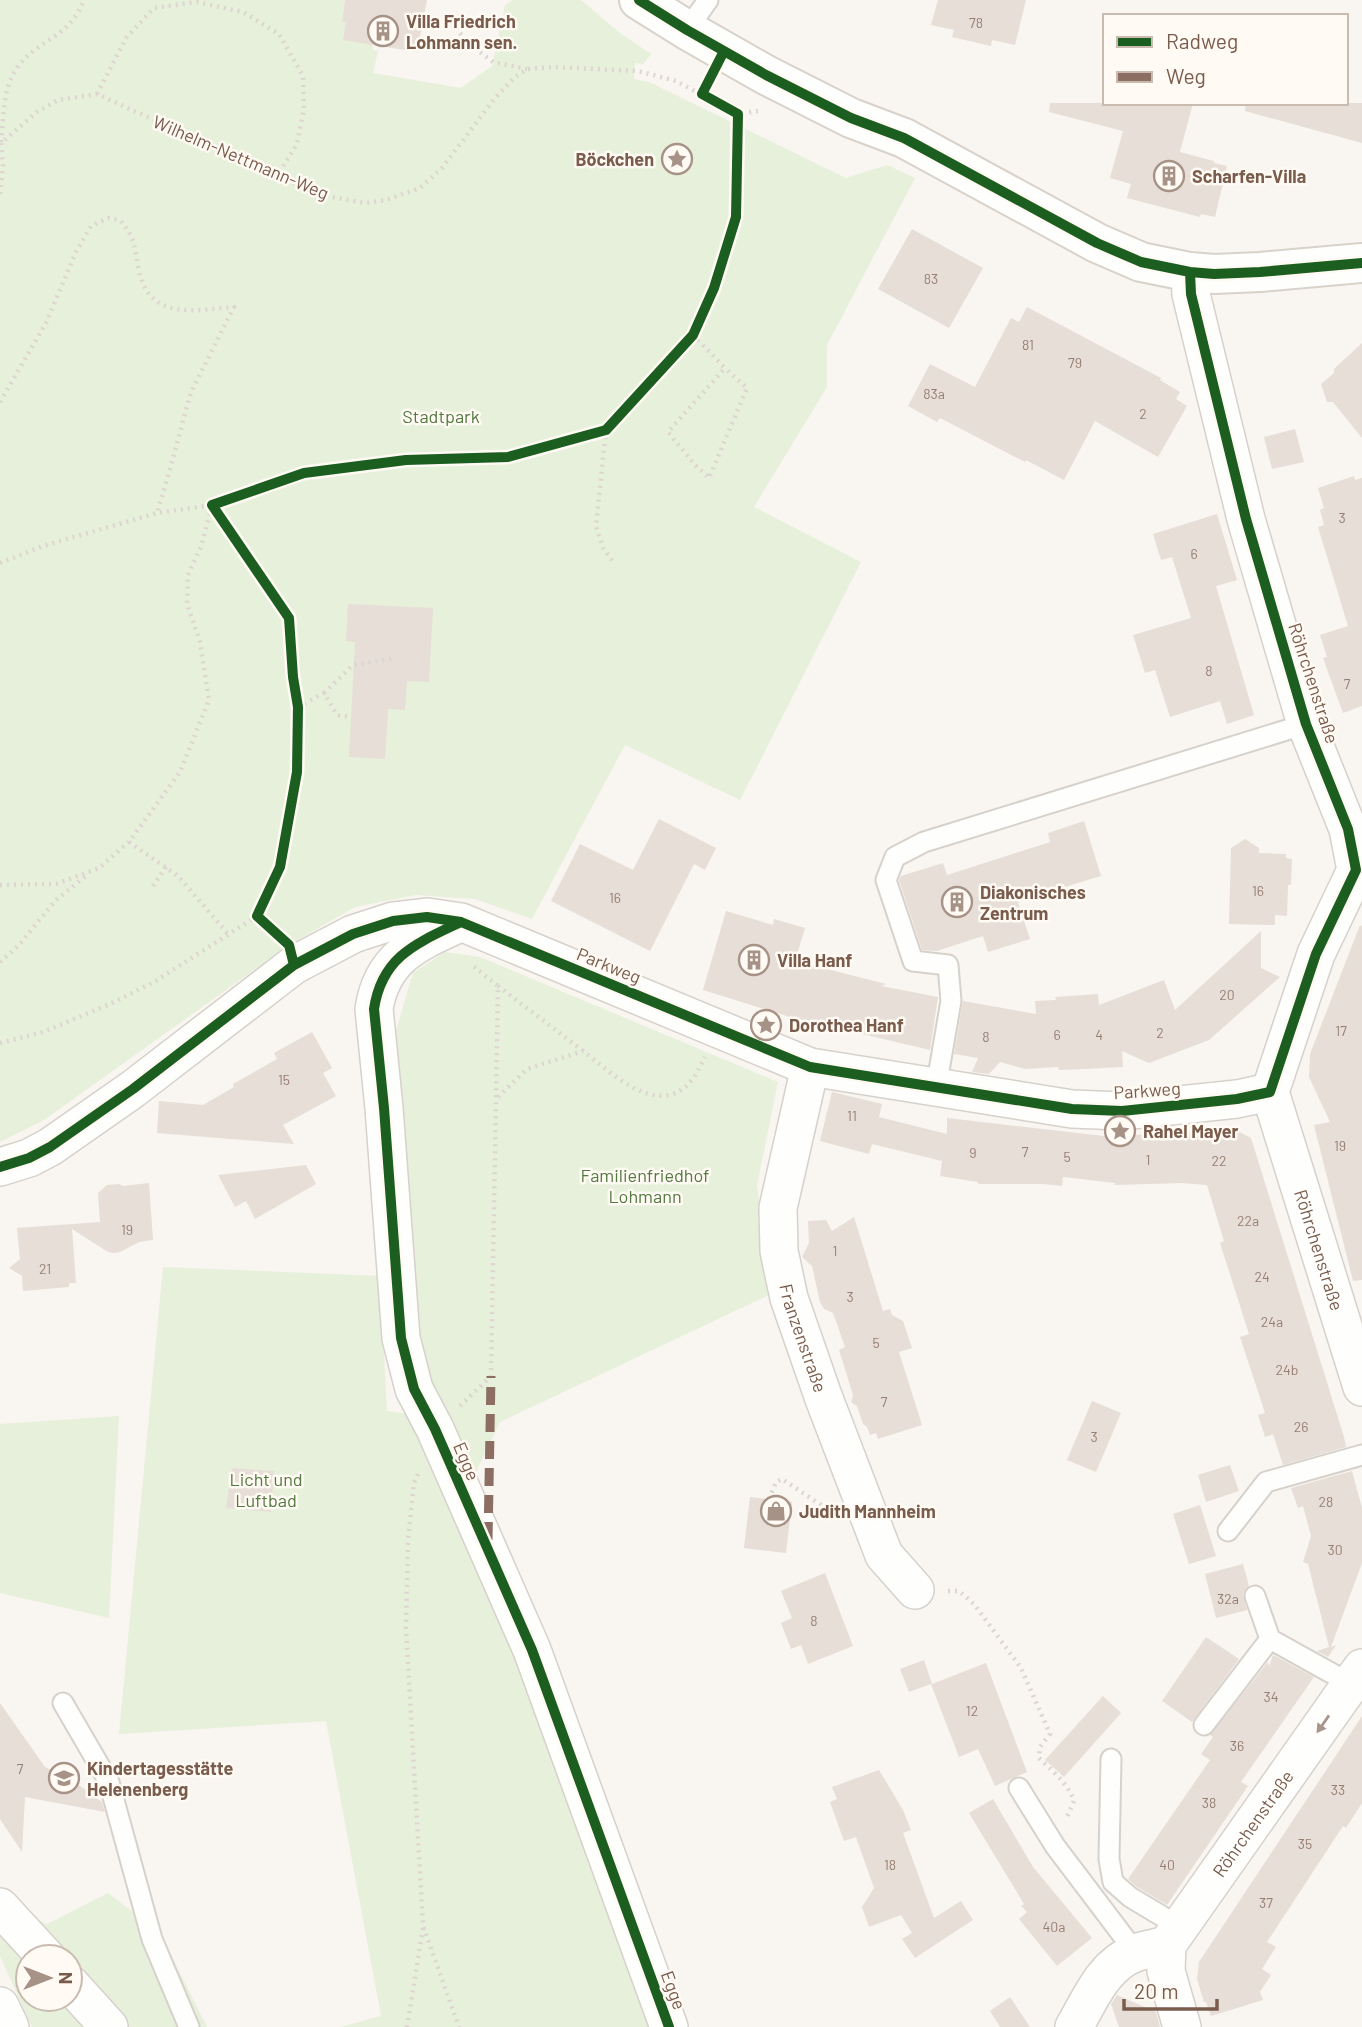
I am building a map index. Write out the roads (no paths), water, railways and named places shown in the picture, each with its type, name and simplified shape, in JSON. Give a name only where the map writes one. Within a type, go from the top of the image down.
[{"type":"main road","points":[[639,0],[697,15],[766,75],[851,118],[905,138],[1097,243],[1141,262],[1214,274],[1362,263]]},
{"type":"street","name":"Röhrchenstraße","points":[[1190,272],[1191,294],[1246,519],[1306,724],[1348,829],[1359,870],[1316,954],[1270,1092],[1362,1387]]},
{"type":"street","name":"Parkweg","points":[[0,1167],[29,1158],[50,1147],[133,1089],[293,965],[353,934],[393,921],[428,917],[461,922],[810,1067],[1072,1109],[1122,1111],[1237,1099],[1270,1092]]},
{"type":"street","name":"Egge","points":[[461,922],[421,941],[402,954],[385,974],[376,993],[374,1009],[401,1338],[414,1389],[435,1429],[532,1650],[669,2027]]},
{"type":"street","name":"Franzenstraße","points":[[810,1067],[778,1208],[779,1251],[789,1298],[884,1555],[915,1590]]},
{"type":"street","name":"Röhrchenstraße","points":[[1074,2027],[1102,1978],[1123,1959],[1161,1942],[1357,1676]]},
{"type":"street","points":[[0,1907],[33,1943]]},
{"type":"street","points":[[1161,1942],[1166,1971],[1182,2027]]},
{"type":"street","points":[[84,1999],[109,2027]]},
{"type":"street","points":[[0,2006],[10,2027]]},
{"type":"lane","points":[[936,1088],[951,1001],[948,965],[913,961],[886,880],[895,857],[924,842],[1306,724]]},
{"type":"lane","points":[[1228,1531],[1266,1482],[1362,1455]]},
{"type":"lane","points":[[1255,1597],[1270,1639],[1357,1676]]},
{"type":"lane","points":[[1204,1725],[1270,1639]]},
{"type":"lane","points":[[63,1703],[109,1782],[152,1939],[188,2027]]},
{"type":"lane","points":[[1111,1759],[1109,1858],[1113,1882],[1130,1896],[1161,1942]]},
{"type":"lane","points":[[1019,1788],[1055,1846],[1161,1942]]},
{"type":"place","name":"Villa Friedrich Lohmann sen.","points":[[383,31]]},
{"type":"place","name":"Böckchen","points":[[677,159]]},
{"type":"place","name":"Scharfen-Villa","points":[[1169,176]]},
{"type":"place","name":"Diakonisches Zentrum","points":[[957,902]]},
{"type":"place","name":"Villa Hanf","points":[[754,960]]},
{"type":"place","name":"Dorothea Hanf","points":[[766,1025]]},
{"type":"place","name":"Rahel Mayer","points":[[1120,1131]]},
{"type":"place","name":"Judith Mannheim","points":[[776,1511]]},
{"type":"place","name":"Kindertagesstätte Helenenberg","points":[[64,1778]]},
{"type":"park label","name":"Stadtpark","points":[[441,416]]},
{"type":"park label","name":"Familienfriedhof Lohmann","points":[[645,1185]]},
{"type":"park label","name":"Licht und Luftbad","points":[[266,1489]]}]
